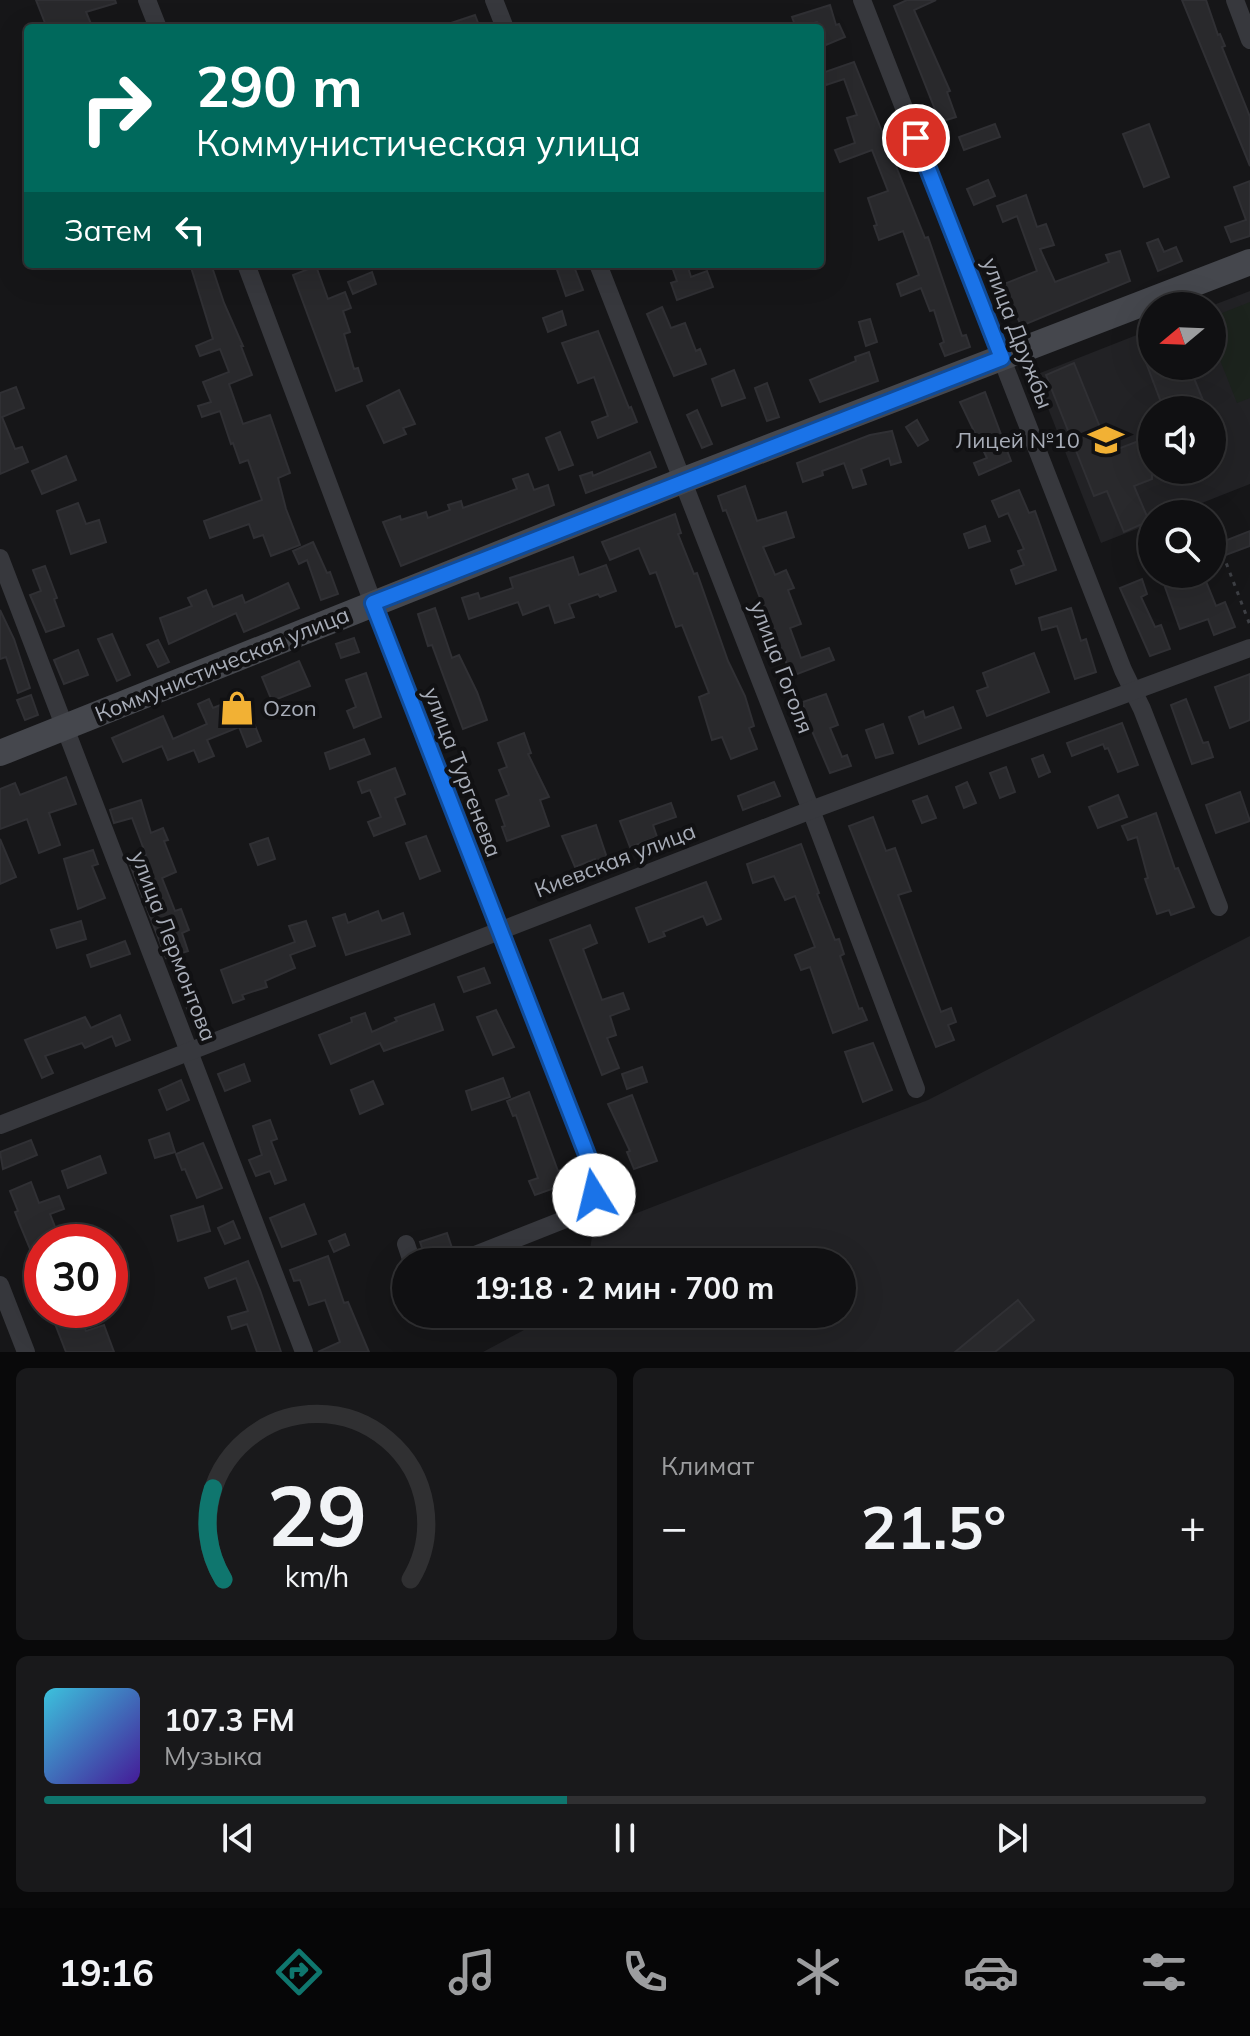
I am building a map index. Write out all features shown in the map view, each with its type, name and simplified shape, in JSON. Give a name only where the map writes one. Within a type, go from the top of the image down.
[{"type":"street","points":[[147,0],[156,24]]},
{"type":"street","points":[[494,0],[503,24]]},
{"type":"street","name":"улица Дружбы","points":[[862,0],[1219,907]]},
{"type":"street","points":[[1235,0],[1250,40]]},
{"type":"street","name":"Коммунистическая улица","points":[[0,753],[684,480],[1250,262]]},
{"type":"street","name":"улица Тургенева","points":[[247,268],[373,603],[596,1178],[589,1205],[581,1213],[492,1248]]},
{"type":"street","name":"улица Гоголя","points":[[600,268],[684,480],[916,1089]]},
{"type":"street","name":"улица Лермонтова","points":[[0,558],[304,1352]]},
{"type":"street","name":"Киевская улица","points":[[0,1125],[811,810],[1250,648]]},
{"type":"street","points":[[406,1244],[407,1248]]},
{"type":"street","points":[[0,1285],[26,1352]]},
{"type":"path","points":[[1226,562],[1250,625]]},
{"type":"shaded area","name":"Лицей №10","points":[[1250,291],[1250,484],[1209,500],[1138,500],[1138,528],[1101,543],[1035,375],[1138,335],[1138,380],[1226,380],[1226,300]]},
{"type":"shaded area","points":[[1250,302],[1250,398],[1237,403],[1226,375],[1226,311]]},
{"type":"shaded area","points":[[1250,936],[1250,1352],[483,1352],[528,1328],[856,1328],[856,1248],[590,1248],[593,1230],[928,1100]]},
{"type":"building","points":[[36,0],[115,0],[116,3],[86,12],[91,24],[45,24]]},
{"type":"building","points":[[907,0],[936,0],[914,10],[950,91],[947,92],[956,117],[940,122],[894,6]]},
{"type":"building","points":[[1182,0],[1206,0],[1225,46],[1222,47],[1250,117],[1250,166]]},
{"type":"building","points":[[830,5],[836,25],[839,24],[845,37],[826,45],[824,24],[795,24],[792,17]]},
{"type":"building","points":[[475,15],[478,24],[448,24]]},
{"type":"building","points":[[854,62],[925,238],[928,237],[962,336],[966,335],[970,347],[945,356],[934,310],[930,311],[921,288],[901,296],[897,284],[919,275],[903,231],[879,240],[868,198],[888,191],[872,150],[840,162],[835,150],[855,143],[847,118],[857,115],[844,79],[826,85],[824,72]]},
{"type":"building","points":[[995,124],[1000,137],[964,150],[959,137]]},
{"type":"building","points":[[1149,124],[1169,177],[1144,187],[1123,134]]},
{"type":"building","points":[[988,180],[995,196],[974,205],[967,189]]},
{"type":"building","points":[[1250,181],[1250,236],[1231,242],[1225,227],[1246,220],[1234,187]]},
{"type":"building","points":[[1026,195],[1037,227],[1046,224],[1054,245],[1040,249],[1055,282],[1109,262],[1106,255],[1120,251],[1130,281],[1021,326],[1004,284],[1037,271],[1017,216],[1003,222],[997,206]]},
{"type":"building","points":[[1158,239],[1164,252],[1176,247],[1182,261],[1158,271],[1147,243]]},
{"type":"building","points":[[191,268],[212,268],[243,346],[252,375],[229,384],[243,424],[270,415],[290,473],[278,478],[300,545],[271,556],[263,535],[254,538],[249,524],[210,538],[204,521],[262,500],[248,460],[240,463],[220,411],[202,417],[198,406],[211,402],[203,382],[229,372],[220,349],[200,356],[196,346],[213,339]]},
{"type":"building","points":[[317,268],[328,299],[345,292],[351,308],[343,311],[350,332],[344,334],[354,369],[358,368],[362,381],[336,391],[293,275]]},
{"type":"building","points":[[556,268],[575,268],[583,290],[566,296]]},
{"type":"building","points":[[672,268],[688,268],[691,277],[707,271],[713,287],[677,300],[671,283],[677,281]]},
{"type":"building","points":[[372,272],[376,284],[353,294],[348,282]]},
{"type":"building","points":[[662,307],[671,328],[685,323],[696,351],[700,349],[706,364],[674,376],[647,314]]},
{"type":"building","points":[[562,311],[566,325],[548,332],[543,318]]},
{"type":"building","points":[[870,319],[877,342],[866,346],[859,322]]},
{"type":"building","points":[[598,331],[637,422],[598,438],[592,422],[608,416],[594,377],[578,383],[562,343]]},
{"type":"building","points":[[869,352],[878,381],[820,402],[810,380],[856,361],[855,357]]},
{"type":"building","points":[[1074,363],[1110,452],[1138,441],[1139,484],[1134,486],[1140,500],[1138,526],[1124,532],[1107,491],[1094,496],[1046,375]]},
{"type":"building","points":[[734,370],[745,398],[722,406],[712,379]]},
{"type":"building","points":[[1153,380],[1195,380],[1201,396],[1159,396]]},
{"type":"building","points":[[767,383],[779,417],[767,421],[755,388]]},
{"type":"building","points":[[16,387],[24,408],[2,417],[15,449],[22,447],[28,462],[0,474],[0,393]]},
{"type":"building","points":[[399,390],[415,424],[403,428],[406,434],[384,443],[367,406]]},
{"type":"building","points":[[985,392],[1011,461],[979,475],[974,463],[987,458],[960,402]]},
{"type":"building","points":[[697,410],[712,444],[702,448],[687,415]]},
{"type":"building","points":[[917,420],[928,440],[918,446],[906,427]]},
{"type":"building","points":[[892,431],[901,462],[891,465],[889,458],[861,469],[866,484],[853,488],[844,463],[803,482],[797,463],[870,435]]},
{"type":"building","points":[[560,432],[573,465],[559,470],[546,438]]},
{"type":"building","points":[[650,452],[656,467],[586,493],[580,476],[592,472],[593,476]]},
{"type":"building","points":[[66,456],[76,480],[42,494],[32,471]]},
{"type":"building","points":[[528,474],[534,490],[548,485],[554,505],[401,566],[383,522],[426,512],[428,518],[450,510],[448,505],[461,501],[463,508],[517,489],[513,479]]},
{"type":"building","points":[[745,486],[757,521],[786,512],[794,537],[763,547],[775,575],[786,570],[794,588],[788,590],[801,624],[790,628],[801,658],[829,648],[834,660],[792,676],[718,496]]},
{"type":"building","points":[[1019,490],[1029,513],[1035,511],[1056,570],[1016,584],[1011,570],[1024,565],[1018,551],[1024,549],[1008,513],[999,517],[992,501]]},
{"type":"building","points":[[78,503],[86,524],[99,520],[106,542],[71,554],[57,511]]},
{"type":"building","points":[[675,514],[681,533],[678,534],[694,574],[697,573],[754,726],[749,728],[757,749],[731,759],[722,737],[712,740],[699,697],[709,693],[682,625],[676,627],[656,572],[650,574],[639,548],[610,560],[602,542]]},
{"type":"building","points":[[985,526],[990,541],[969,548],[964,534]]},
{"type":"building","points":[[1250,531],[1250,546],[1226,555],[1226,540]]},
{"type":"building","points":[[313,542],[338,594],[321,600],[307,560],[299,564],[293,551]]},
{"type":"building","points":[[573,557],[579,575],[606,565],[616,591],[569,604],[574,617],[555,623],[549,605],[523,615],[518,602],[469,619],[462,598],[478,593],[480,599],[513,588],[510,578]]},
{"type":"building","points":[[45,566],[64,626],[46,632],[30,595],[41,591],[33,570]]},
{"type":"building","points":[[1138,581],[1138,588],[1145,588],[1147,594],[1141,597],[1155,627],[1161,625],[1170,649],[1150,656],[1120,588]]},
{"type":"building","points":[[288,583],[299,608],[244,632],[236,613],[169,644],[160,618],[192,606],[188,598],[206,590],[213,607],[242,595],[245,603]]},
{"type":"building","points":[[1165,588],[1209,588],[1216,606],[1225,602],[1235,627],[1214,635],[1208,619],[1180,629]]},
{"type":"building","points":[[435,608],[452,658],[459,655],[487,720],[463,729],[418,614]]},
{"type":"building","points":[[1071,608],[1081,641],[1086,639],[1096,672],[1075,679],[1057,626],[1042,630],[1039,618]]},
{"type":"building","points":[[0,610],[14,639],[30,688],[18,693],[6,657],[0,659]]},
{"type":"building","points":[[112,634],[130,675],[117,681],[98,639]]},
{"type":"building","points":[[354,638],[359,652],[341,658],[336,644]]},
{"type":"building","points":[[158,640],[169,662],[158,667],[147,645]]},
{"type":"building","points":[[78,650],[88,675],[64,684],[54,660]]},
{"type":"building","points":[[1034,653],[1049,692],[987,716],[977,691],[988,687],[983,673]]},
{"type":"building","points":[[299,661],[310,686],[272,701],[262,677]]},
{"type":"building","points":[[366,673],[381,717],[354,728],[347,711],[356,707],[346,680]]},
{"type":"building","points":[[1250,674],[1250,720],[1230,728],[1215,687]]},
{"type":"building","points":[[826,694],[838,725],[830,728],[842,757],[847,755],[851,766],[830,773],[806,717],[803,702]]},
{"type":"building","points":[[31,695],[38,715],[25,720],[17,700]]},
{"type":"building","points":[[243,696],[261,741],[247,747],[239,727],[207,740],[214,756],[199,762],[194,750],[168,760],[162,746],[123,762],[112,738],[163,716],[173,739],[207,724],[198,704],[209,699],[213,708]]},
{"type":"building","points":[[1186,699],[1203,743],[1208,742],[1213,757],[1192,764],[1171,705]]},
{"type":"building","points":[[953,707],[961,728],[919,744],[909,717],[923,711],[925,718]]},
{"type":"building","points":[[1122,723],[1138,765],[1118,772],[1108,748],[1105,749],[1103,744],[1072,756],[1067,743]]},
{"type":"building","points":[[883,724],[893,753],[876,758],[866,730]]},
{"type":"building","points":[[524,733],[531,753],[528,754],[549,797],[540,800],[549,826],[507,841],[496,800],[509,795],[499,770],[507,767],[498,743]]},
{"type":"building","points":[[364,739],[370,754],[330,769],[325,753]]},
{"type":"building","points":[[1043,755],[1050,772],[1039,777],[1032,759]]},
{"type":"building","points":[[1006,767],[1015,792],[1000,798],[990,773]]},
{"type":"building","points":[[395,768],[405,794],[395,798],[405,824],[374,836],[368,822],[381,817],[370,790],[362,793],[358,782]]},
{"type":"building","points":[[66,777],[76,804],[49,813],[60,845],[39,853],[27,819],[0,829],[0,789],[15,783],[20,795]]},
{"type":"building","points":[[774,782],[780,796],[743,810],[738,796]]},
{"type":"building","points":[[967,782],[976,803],[964,808],[956,787]]},
{"type":"building","points":[[1240,792],[1250,821],[1216,833],[1206,805]]},
{"type":"building","points":[[1118,795],[1127,817],[1098,828],[1089,807]]},
{"type":"building","points":[[927,796],[936,818],[922,823],[913,801]]},
{"type":"building","points":[[141,800],[151,833],[163,828],[168,840],[164,841],[176,872],[162,878],[175,911],[181,909],[189,930],[182,933],[188,951],[166,958],[129,862],[146,855],[132,818],[114,823],[110,810]]},
{"type":"building","points":[[671,803],[676,817],[653,825],[657,837],[630,847],[620,821]]},
{"type":"building","points":[[1156,813],[1175,869],[1178,868],[1194,907],[1171,915],[1169,910],[1157,914],[1145,879],[1148,878],[1137,837],[1128,840],[1122,826]]},
{"type":"building","points":[[873,817],[886,851],[895,848],[911,891],[898,895],[941,1012],[951,1008],[956,1022],[948,1025],[954,1040],[936,1047],[849,826]]},
{"type":"building","points":[[596,825],[607,858],[575,867],[562,836]]},
{"type":"building","points":[[426,836],[440,871],[420,879],[406,843]]},
{"type":"building","points":[[268,838],[275,859],[258,865],[250,844]]},
{"type":"building","points":[[0,839],[16,877],[0,884]]},
{"type":"building","points":[[801,844],[835,940],[839,939],[844,954],[840,956],[859,1009],[862,1008],[867,1020],[833,1033],[810,967],[801,970],[795,955],[815,947],[795,896],[785,900],[774,876],[753,883],[747,864]]},
{"type":"building","points":[[93,850],[98,864],[92,866],[105,898],[78,909],[64,859]]},
{"type":"building","points":[[706,882],[721,919],[707,925],[703,916],[663,932],[665,936],[649,942],[636,908]]},
{"type":"building","points":[[378,911],[382,921],[403,913],[410,934],[346,955],[333,918],[345,914],[348,923]]},
{"type":"building","points":[[81,921],[86,939],[57,948],[51,930]]},
{"type":"building","points":[[306,921],[315,946],[290,955],[295,968],[265,981],[267,987],[242,995],[244,999],[233,1003],[221,970],[295,942],[289,926]]},
{"type":"building","points":[[590,925],[597,943],[583,949],[602,1000],[623,993],[629,1009],[610,1016],[616,1035],[607,1038],[619,1068],[602,1075],[550,940]]},
{"type":"building","points":[[125,941],[130,954],[91,967],[87,955]]},
{"type":"building","points":[[484,968],[490,983],[464,992],[458,977]]},
{"type":"building","points":[[190,975],[202,1013],[190,1017],[177,979]]},
{"type":"building","points":[[434,1004],[443,1030],[384,1051],[380,1043],[331,1064],[319,1035],[352,1022],[351,1018],[365,1013],[372,1032],[397,1021],[395,1018]]},
{"type":"building","points":[[496,1010],[514,1047],[493,1055],[477,1017]]},
{"type":"building","points":[[120,1015],[130,1040],[116,1046],[112,1036],[85,1048],[82,1043],[45,1056],[53,1073],[42,1078],[25,1040],[85,1017],[91,1028]]},
{"type":"building","points":[[873,1043],[892,1090],[863,1102],[845,1052]]},
{"type":"building","points":[[244,1064],[250,1081],[225,1091],[218,1074]]},
{"type":"building","points":[[642,1067],[647,1082],[627,1089],[622,1074]]},
{"type":"building","points":[[503,1078],[510,1097],[472,1110],[466,1091]]},
{"type":"building","points":[[181,1080],[189,1100],[167,1110],[159,1090]]},
{"type":"building","points":[[373,1081],[383,1104],[360,1114],[351,1090]]},
{"type":"building","points":[[529,1092],[558,1171],[561,1170],[566,1184],[535,1195],[529,1181],[538,1178],[516,1115],[513,1116],[507,1101]]},
{"type":"building","points":[[632,1095],[657,1161],[634,1169],[627,1152],[630,1151],[608,1104]]},
{"type":"building","points":[[270,1120],[277,1139],[271,1141],[286,1180],[275,1184],[270,1171],[256,1176],[249,1160],[262,1155],[253,1126]]},
{"type":"building","points":[[169,1133],[175,1152],[155,1158],[149,1140]]},
{"type":"building","points":[[31,1140],[37,1155],[3,1169],[0,1152]]},
{"type":"building","points":[[203,1143],[222,1188],[197,1198],[176,1154]]},
{"type":"building","points":[[100,1156],[106,1173],[68,1188],[62,1171]]},
{"type":"building","points":[[31,1182],[39,1203],[59,1196],[64,1209],[50,1214],[54,1224],[24,1224],[24,1234],[10,1191]]},
{"type":"building","points":[[304,1204],[316,1234],[282,1247],[270,1218]]},
{"type":"building","points":[[203,1206],[210,1231],[178,1241],[171,1216]]},
{"type":"building","points":[[233,1221],[240,1238],[225,1244],[218,1228]]},
{"type":"building","points":[[447,1233],[452,1248],[422,1248],[420,1242]]},
{"type":"building","points":[[345,1234],[349,1245],[334,1252],[329,1241]]},
{"type":"building","points":[[328,1256],[344,1303],[348,1302],[369,1352],[318,1352],[340,1342],[325,1300],[309,1305],[300,1280],[294,1281],[290,1270]]},
{"type":"building","points":[[248,1261],[281,1352],[257,1352],[247,1324],[232,1329],[228,1317],[248,1311],[236,1278],[209,1288],[205,1278]]},
{"type":"building","points":[[1018,1300],[1034,1320],[995,1352],[955,1352]]},
{"type":"building","points":[[57,1328],[85,1328],[86,1331],[105,1328],[114,1352],[66,1352]]},
{"type":"place","name":"Лицей №10","points":[[1106,440]]},
{"type":"place","name":"Ozon","points":[[237,708]]},
{"type":"route","points":[[594,1195],[596,1178],[373,603],[1002,358],[916,138]]}]
